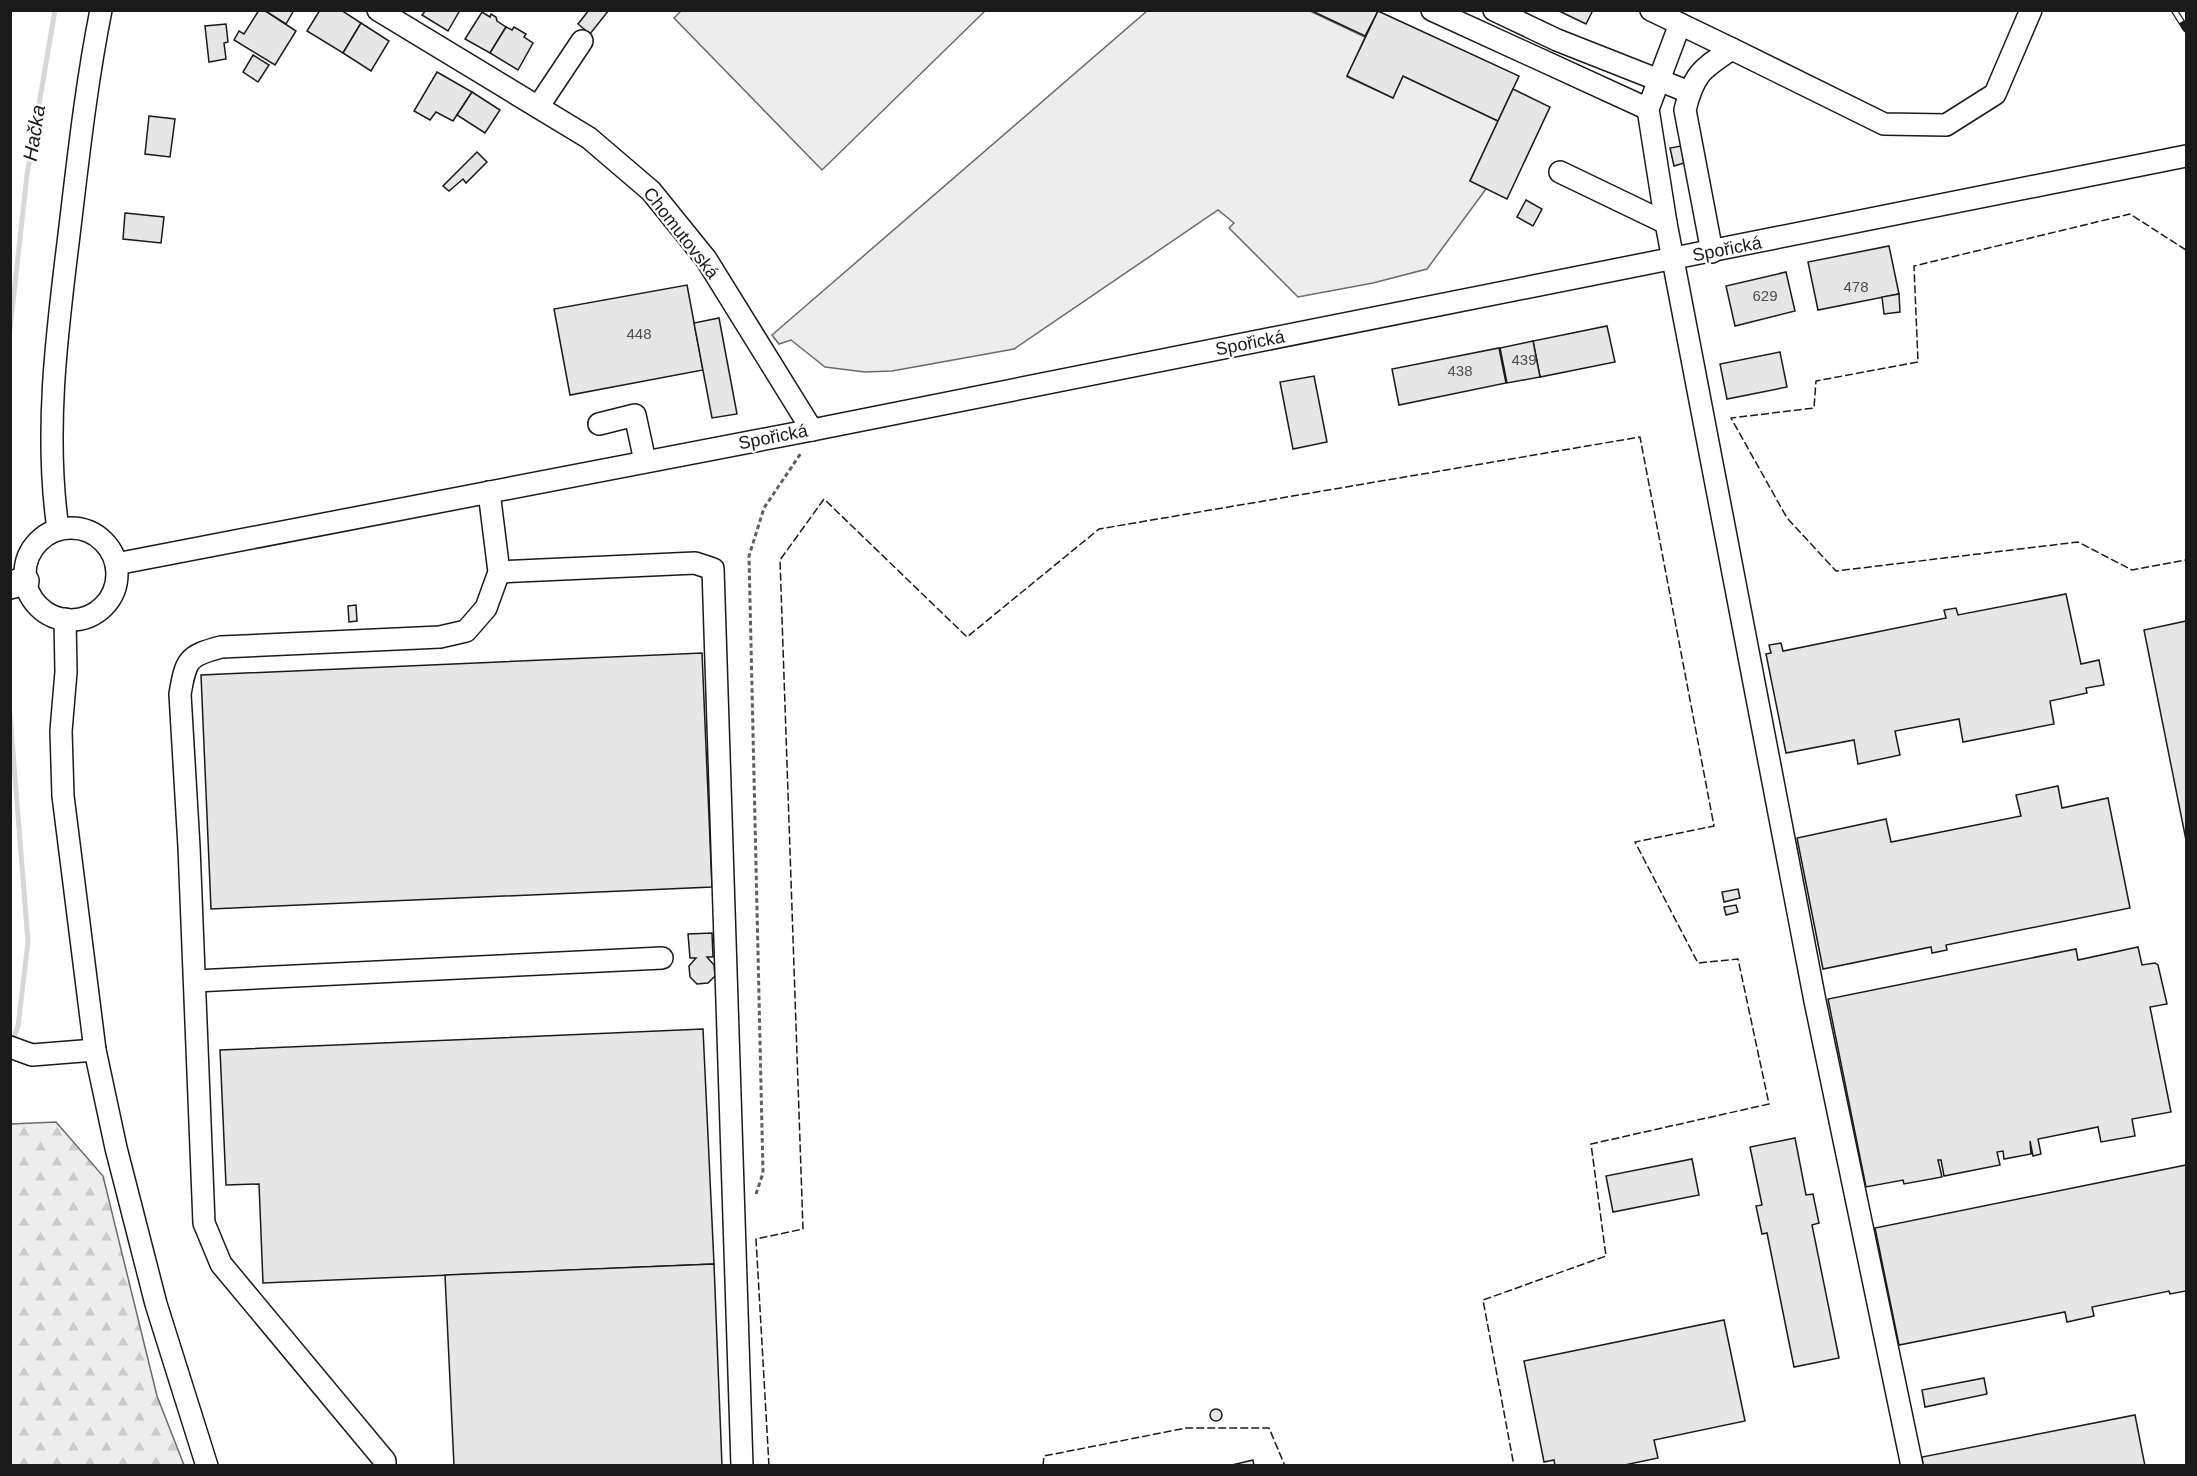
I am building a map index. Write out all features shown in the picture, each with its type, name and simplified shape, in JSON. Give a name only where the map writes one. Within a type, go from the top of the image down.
[{"type":"street","points":[[58,529],[51,421],[57,328],[87,83],[101,10]]},
{"type":"street","name":"Chomutovská","points":[[378,10],[589,138],[651,190],[706,259],[812,429]]},
{"type":"street","points":[[1432,10],[1648,109]]},
{"type":"street","points":[[1494,10],[1557,40],[1660,78],[1689,92]]},
{"type":"street","points":[[1651,10],[1884,124],[1946,125],[1995,94],[2031,10]]},
{"type":"street","points":[[1680,24],[1648,109],[1666,223],[1815,1000],[1911,1466]]},
{"type":"street","points":[[538,107],[582,41]]},
{"type":"street","points":[[1712,252],[1685,110],[1689,92],[1701,69],[1732,49]]},
{"type":"street","name":"Spořická","points":[[116,564],[1673,260],[2187,156]]},
{"type":"street","points":[[1560,172],[1666,223]]},
{"type":"street","points":[[599,424],[635,415],[645,461]]},
{"type":"street","points":[[385,1466],[385,1461],[221,1264],[204,1223],[195,981],[180,694],[185,669],[196,653],[221,647],[440,637],[466,631],[486,608],[499,572],[489,492]]},
{"type":"street","points":[[77,528],[94,534],[108,547],[116,564],[115,588],[101,609],[78,619],[65,619],[51,615],[39,606],[19,582],[29,555],[41,539],[58,529],[77,528]]},
{"type":"street","points":[[499,572],[696,563],[713,569],[742,1466]]},
{"type":"street","points":[[65,619],[66,672],[61,731],[63,796],[95,1050],[116,1148],[153,1293],[207,1466]]},
{"type":"street","points":[[195,981],[662,958]]},
{"type":"street","points":[[10,1047],[32,1055],[95,1050]]},
{"type":"path","points":[[756,1194],[763,1173],[749,556],[764,508],[796,463],[812,429]]},
{"type":"shaded area","points":[[682,10],[985,11],[822,170],[674,18]]},
{"type":"shaded area","points":[[1147,11],[1310,11],[1365,37],[1347,77],[1393,98],[1403,76],[1498,121],[1470,181],[1486,189],[1427,269],[1373,283],[1298,297],[1229,228],[1234,223],[1218,210],[1014,349],[892,371],[865,372],[825,367],[791,340],[779,344],[772,335]]},
{"type":"green space","points":[[56,1122],[103,1176],[157,1396],[184,1465],[11,1465],[11,1124]]},
{"type":"building","points":[[259,10],[264,10],[296,31],[275,65],[234,40],[239,31],[244,34]]},
{"type":"building","points":[[264,10],[294,10],[286,24]]},
{"type":"building","points":[[320,10],[341,10],[361,23],[343,53],[307,31]]},
{"type":"building","points":[[426,10],[460,10],[448,31],[422,15]]},
{"type":"building","points":[[589,10],[609,10],[590,34],[578,24]]},
{"type":"building","points":[[1310,10],[1377,10],[1378,11],[1365,36]]},
{"type":"building","points":[[1557,10],[1593,10],[1586,24]]},
{"type":"building","points":[[1378,11],[1519,76],[1498,121],[1403,76],[1393,98],[1347,76]]},
{"type":"building","points":[[482,12],[490,17],[491,14],[496,17],[497,21],[506,27],[490,53],[465,39]]},
{"type":"building","points":[[361,23],[389,41],[371,71],[343,53]]},
{"type":"building","points":[[226,24],[228,42],[224,43],[226,59],[209,62],[205,26]]},
{"type":"building","points":[[506,27],[512,30],[514,27],[526,34],[524,37],[533,43],[518,70],[490,53]]},
{"type":"building","points":[[253,55],[269,65],[258,82],[243,72]]},
{"type":"building","points":[[437,72],[472,92],[453,121],[436,112],[430,120],[414,111]]},
{"type":"building","points":[[1513,89],[1550,107],[1507,199],[1470,181]]},
{"type":"building","points":[[472,92],[500,110],[485,133],[457,115]]},
{"type":"building","points":[[149,116],[175,119],[170,157],[145,154]]},
{"type":"building","points":[[1681,146],[1684,163],[1674,166],[1670,148]]},
{"type":"building","points":[[477,152],[487,162],[466,183],[463,179],[449,191],[443,186]]},
{"type":"building","points":[[1526,200],[1542,209],[1533,226],[1517,217]]},
{"type":"building","points":[[125,213],[164,217],[161,243],[123,239]]},
{"type":"building","points":[[1889,246],[1899,294],[1818,310],[1808,262]]},
{"type":"building","points":[[1786,272],[1795,311],[1735,326],[1726,286]]},
{"type":"building","points":[[687,285],[703,370],[570,395],[554,309]]},
{"type":"building","points":[[1899,294],[1900,312],[1884,314],[1882,297]]},
{"type":"building","points":[[719,318],[737,414],[712,418],[694,323]]},
{"type":"building","points":[[1607,326],[1615,362],[1540,377],[1533,341]]},
{"type":"building","points":[[1533,341],[1540,377],[1507,383],[1500,348]]},
{"type":"building","points":[[1499,348],[1506,383],[1399,405],[1392,369]]},
{"type":"building","points":[[1780,352],[1787,387],[1727,399],[1720,364]]},
{"type":"building","points":[[1314,376],[1327,442],[1293,449],[1280,382]]},
{"type":"building","points":[[2066,594],[2081,664],[2099,660],[2104,685],[2086,688],[2087,693],[2050,701],[2054,724],[1963,742],[1959,719],[1895,731],[1900,755],[1858,764],[1854,740],[1786,753],[1766,654],[1771,653],[1769,645],[1781,643],[1783,651],[1946,618],[1944,610],[1956,608],[1958,615]]},
{"type":"building","points":[[356,605],[357,621],[349,622],[348,606]]},
{"type":"building","points":[[2186,621],[2186,840],[2144,630]]},
{"type":"building","points":[[702,653],[712,887],[211,909],[201,675]]},
{"type":"building","points":[[2058,786],[2062,808],[2108,798],[2130,908],[1946,945],[1947,950],[1932,953],[1931,947],[1823,969],[1797,838],[1886,819],[1891,842],[2021,816],[2016,795]]},
{"type":"building","points":[[1738,889],[1740,898],[1724,902],[1722,892]]},
{"type":"building","points":[[1736,905],[1738,912],[1726,915],[1724,907]]},
{"type":"building","points":[[712,933],[713,957],[707,957],[714,965],[715,976],[708,983],[697,984],[690,977],[689,966],[696,958],[690,958],[688,934]]},
{"type":"building","points":[[2138,947],[2142,965],[2155,963],[2158,965],[2167,1004],[2150,1007],[2171,1112],[2132,1119],[2135,1136],[2101,1142],[2098,1127],[2038,1139],[2041,1154],[2033,1156],[2030,1141],[2031,1154],[2004,1159],[2003,1151],[1997,1152],[2000,1165],[1944,1176],[1941,1160],[1938,1160],[1942,1177],[1904,1184],[1903,1180],[1866,1187],[1828,999],[2076,949],[2078,960]]},
{"type":"building","points":[[703,1029],[714,1264],[263,1283],[259,1184],[226,1185],[220,1050]]},
{"type":"building","points":[[1795,1138],[1806,1195],[1813,1194],[1819,1223],[1812,1225],[1839,1358],[1794,1367],[1767,1233],[1762,1234],[1756,1206],[1762,1205],[1750,1147]]},
{"type":"building","points":[[1692,1159],[1699,1195],[1613,1212],[1606,1176]]},
{"type":"building","points":[[2186,1165],[2186,1291],[2170,1294],[2169,1291],[2092,1307],[2094,1316],[2067,1322],[2065,1312],[1899,1345],[1875,1228]]},
{"type":"building","points":[[714,1264],[722,1466],[454,1466],[445,1275]]},
{"type":"building","points":[[1724,1320],[1745,1421],[1654,1440],[1658,1458],[1620,1466],[1555,1466],[1554,1460],[1544,1462],[1524,1361]]},
{"type":"building","points":[[1984,1378],[1987,1394],[1925,1407],[1922,1390]]},
{"type":"building","points":[[1218,1409],[1222,1415],[1218,1421],[1214,1421],[1210,1413]]},
{"type":"building","points":[[2135,1415],[2145,1466],[1923,1466],[1922,1457]]},
{"type":"building","points":[[1253,1460],[1254,1466],[1228,1466]]},
{"type":"waterway","name":"Hačka","points":[[10,329],[27,175],[55,10]]},
{"type":"waterway","name":"Hačka","points":[[10,714],[28,942],[18,1026],[12,1043]]},
{"type":"railway","points":[[2174,10],[2186,29]]},
{"type":"fence","points":[[2186,250],[2130,214],[1914,266],[1918,362],[1816,381],[1814,408],[1731,418],[1787,518],[1836,571],[2078,542],[2132,570],[2186,560]]},
{"type":"fence","points":[[769,1466],[756,1239],[803,1229],[780,560],[824,499],[967,637],[1099,529],[1640,437],[1714,826],[1635,842],[1698,963],[1738,959],[1769,1104],[1591,1144],[1606,1256],[1483,1300],[1514,1466]]},
{"type":"fence","points":[[1043,1466],[1044,1456],[1186,1428],[1269,1428],[1285,1466]]}]
